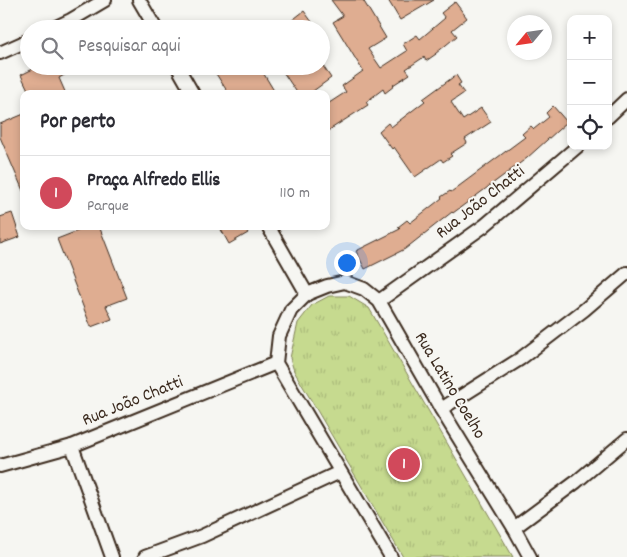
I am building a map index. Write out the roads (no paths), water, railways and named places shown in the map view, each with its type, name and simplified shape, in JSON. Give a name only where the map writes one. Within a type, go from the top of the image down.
[{"type":"street","points":[[71,20],[105,0]]},
{"type":"street","points":[[139,0],[151,20]]},
{"type":"street","points":[[0,53],[20,44]]},
{"type":"street","points":[[182,75],[191,90]]},
{"type":"street","points":[[612,113],[627,98]]},
{"type":"street","name":"Rua João Chatti","points":[[378,301],[484,226],[573,150]]},
{"type":"street","points":[[270,230],[307,294]]},
{"type":"street","points":[[441,409],[520,359],[584,310],[627,273]]},
{"type":"street","name":"Rua Latino Coelho","points":[[276,363],[279,336],[291,310],[307,294],[327,286],[345,282],[364,288],[378,301],[530,557]]},
{"type":"street","points":[[276,363],[391,557]]},
{"type":"street","name":"Rua João Chatti","points":[[0,466],[72,446],[276,363]]},
{"type":"street","points":[[514,528],[576,482],[627,439]]},
{"type":"street","points":[[72,446],[112,557]]},
{"type":"street","points":[[145,557],[202,536],[340,472]]},
{"type":"place","name":"Praça Alfredo Ellis","points":[[404,464]]}]
